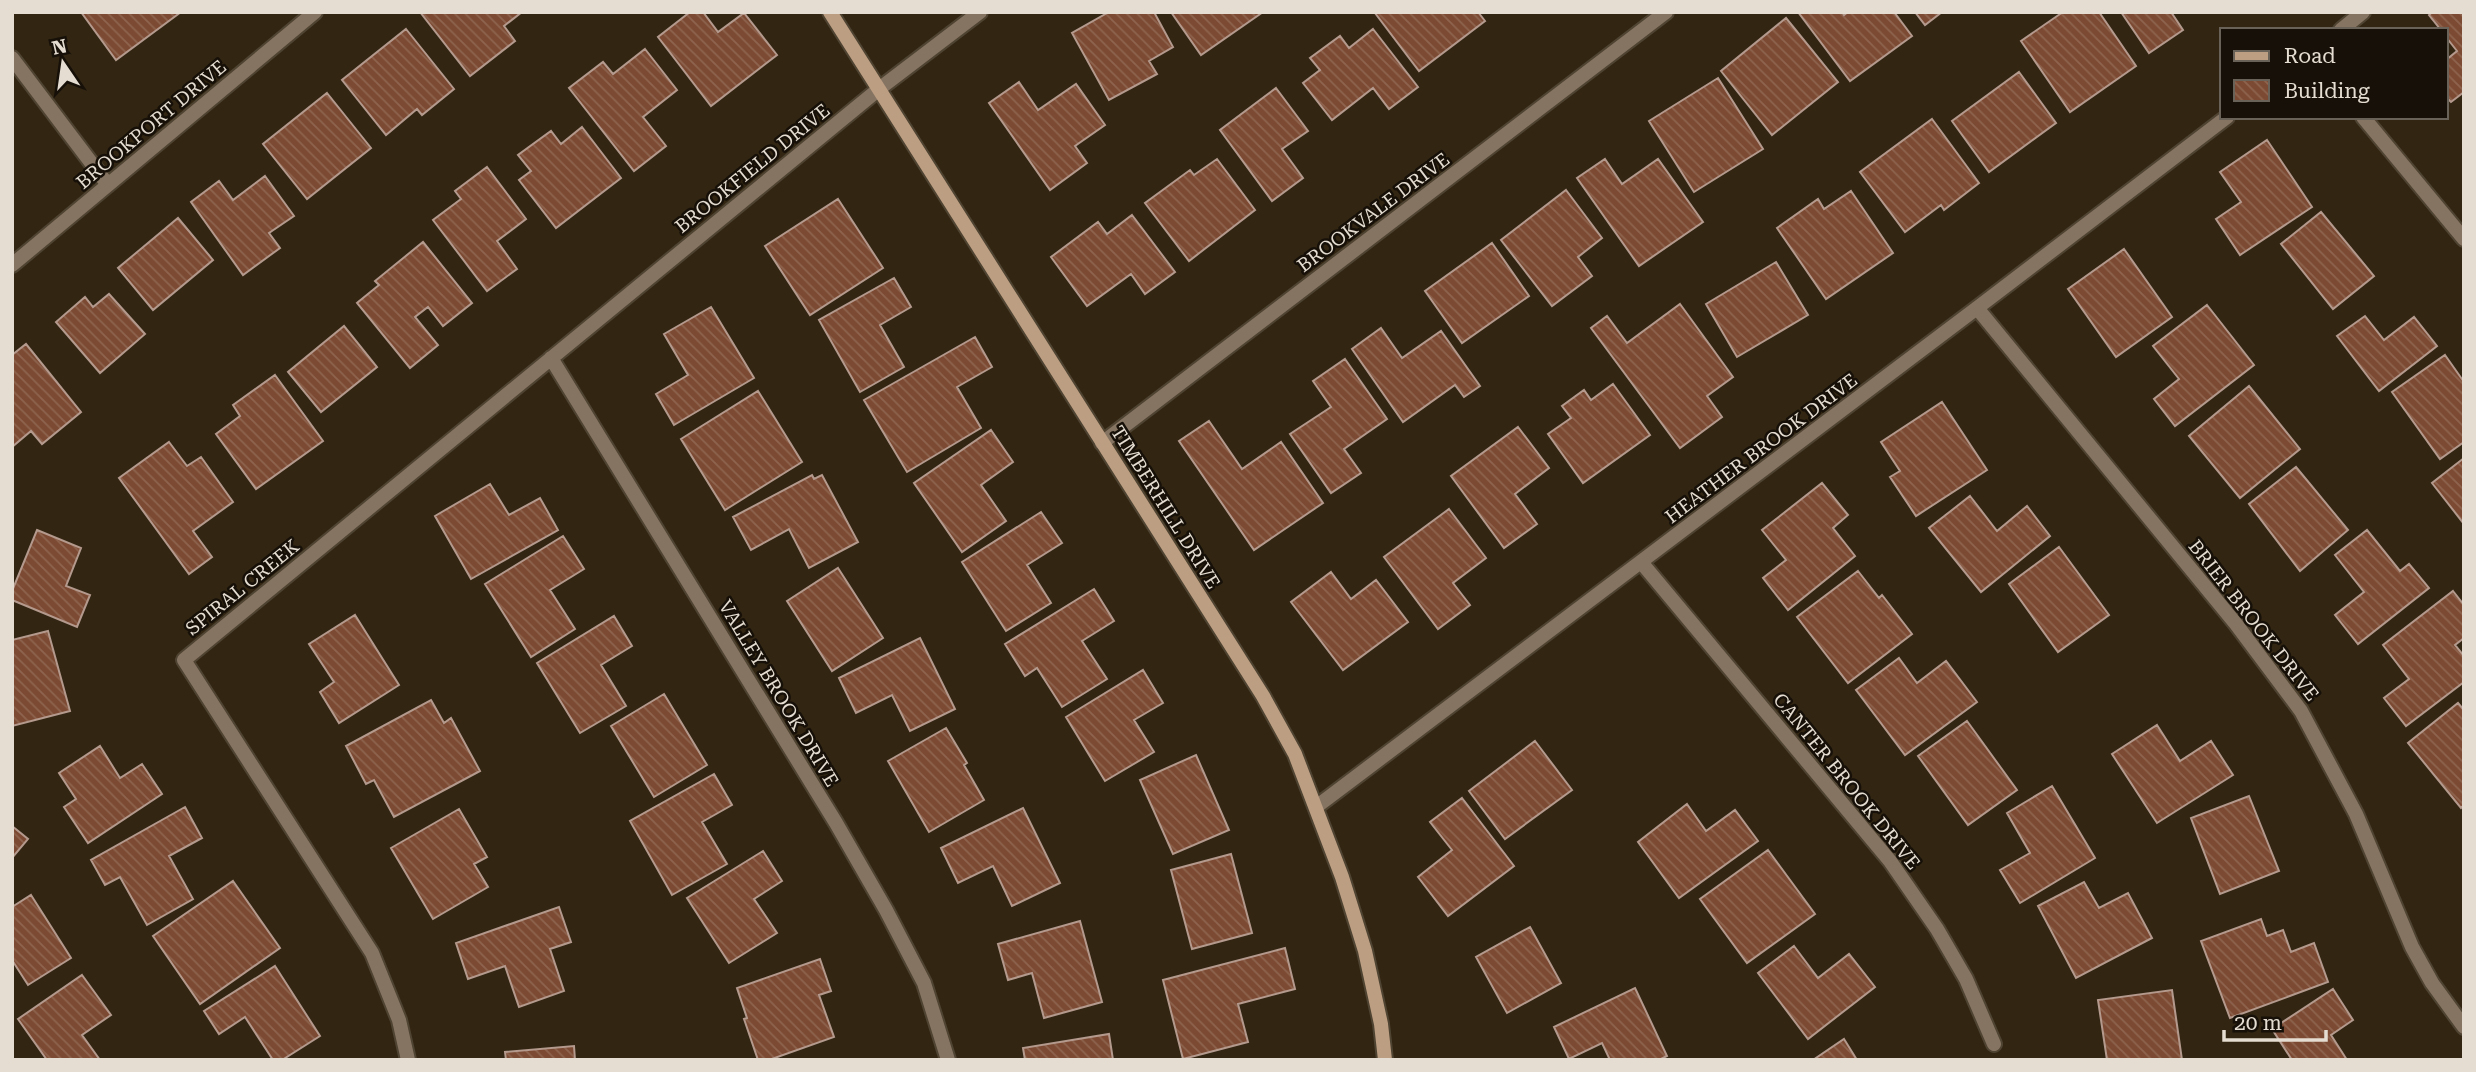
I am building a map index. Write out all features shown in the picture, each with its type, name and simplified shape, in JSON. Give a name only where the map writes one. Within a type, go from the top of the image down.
[{"type":"street","name":"BROOKPORT DRIVE","points":[[12,265],[315,12]]},
{"type":"street","name":"TIMBERHILL DRIVE","points":[[830,12],[1263,696],[1295,754],[1342,877],[1365,951],[1381,1024],[1385,1060]]},
{"type":"street","name":"BROOKFIELD DRIVE","points":[[551,358],[879,89],[980,12]]},
{"type":"street","name":"BROOKVALE DRIVE","points":[[1102,443],[1666,12]]},
{"type":"street","points":[[2343,28],[2363,12]]},
{"type":"street","points":[[12,58],[108,185]]},
{"type":"street","name":"HEATHER BROOK DRIVE","points":[[1316,807],[2224,119]]},
{"type":"street","points":[[2365,119],[2464,239]]},
{"type":"street","name":"BRIER BROOK DRIVE","points":[[1978,308],[2236,624],[2301,711],[2356,814],[2412,947],[2432,983],[2464,1027]]},
{"type":"street","name":"SPIRAL CREEK","points":[[408,1060],[399,1020],[372,953],[184,660],[551,358]]},
{"type":"street","name":"VALLEY BROOK DRIVE","points":[[551,358],[880,899],[924,983],[948,1060]]},
{"type":"street","name":"CANTER BROOK DRIVE","points":[[1641,562],[1890,861],[1937,929],[1966,979],[1994,1044]]},
{"type":"building","points":[[81,12],[181,12],[116,60]]},
{"type":"building","points":[[420,12],[522,12],[504,26],[515,41],[470,76]]},
{"type":"building","points":[[690,12],[703,12],[718,32],[744,13],[777,55],[711,106],[658,37]]},
{"type":"building","points":[[1109,12],[1154,12],[1173,47],[1149,61],[1157,74],[1109,100],[1072,33]]},
{"type":"building","points":[[1171,12],[1263,12],[1201,55]]},
{"type":"building","points":[[1478,12],[1485,21],[1419,71],[1375,13]]},
{"type":"building","points":[[1798,12],[1842,12],[1844,15],[1848,12],[1894,12],[1912,36],[1850,81]]},
{"type":"building","points":[[1915,12],[1942,12],[1925,25]]},
{"type":"building","points":[[2063,12],[2099,12],[2136,66],[2070,112],[2021,41]]},
{"type":"building","points":[[2121,12],[2171,12],[2183,30],[2149,53]]},
{"type":"building","points":[[2432,12],[2464,12],[2464,92],[2451,102],[2448,99],[2448,58],[2457,51],[2448,40],[2448,28],[2439,28],[2429,15]]},
{"type":"building","points":[[1786,18],[1838,82],[1772,135],[1721,71]]},
{"type":"building","points":[[406,29],[454,89],[422,115],[417,109],[386,135],[342,80]]},
{"type":"building","points":[[1373,29],[1418,87],[1389,109],[1373,88],[1332,120],[1303,83],[1320,70],[1310,58],[1340,36],[1349,48]]},
{"type":"building","points":[[645,49],[677,90],[643,117],[666,146],[634,171],[569,88],[603,62],[613,74]]},
{"type":"building","points":[[2019,72],[2056,123],[1989,172],[1952,121]]},
{"type":"building","points":[[1718,78],[1763,149],[1694,192],[1649,121]]},
{"type":"building","points":[[1019,82],[1038,110],[1076,84],[1105,125],[1075,146],[1087,163],[1050,190],[989,103]]},
{"type":"building","points":[[1276,88],[1308,131],[1282,149],[1303,178],[1272,201],[1220,130]]},
{"type":"building","points":[[327,93],[371,148],[307,199],[263,144]]},
{"type":"building","points":[[1932,119],[1979,183],[1944,210],[1941,205],[1905,232],[1860,172]]},
{"type":"building","points":[[582,127],[621,178],[556,228],[519,180],[531,171],[518,155],[551,131],[561,144]]},
{"type":"building","points":[[2267,140],[2312,207],[2240,255],[2216,219],[2241,202],[2220,172]]},
{"type":"building","points":[[1217,159],[1255,210],[1189,261],[1145,203],[1190,170],[1194,175]]},
{"type":"building","points":[[1605,159],[1622,184],[1658,159],[1703,222],[1639,266],[1577,178]]},
{"type":"building","points":[[487,167],[526,219],[497,241],[517,269],[487,291],[433,220],[461,199],[455,191]]},
{"type":"building","points":[[265,176],[294,216],[269,233],[280,248],[243,275],[191,202],[219,181],[233,200]]},
{"type":"building","points":[[1566,190],[1602,238],[1578,257],[1592,276],[1552,306],[1501,240]]},
{"type":"building","points":[[1851,191],[1893,253],[1826,299],[1777,228],[1818,199],[1824,209]]},
{"type":"building","points":[[838,199],[883,268],[810,315],[765,246]]},
{"type":"building","points":[[2321,212],[2374,276],[2333,309],[2281,244]]},
{"type":"building","points":[[1132,215],[1175,272],[1145,294],[1131,274],[1087,306],[1051,257],[1098,222],[1107,234]]},
{"type":"building","points":[[178,218],[213,260],[153,310],[118,268]]},
{"type":"building","points":[[423,242],[472,303],[443,326],[428,307],[415,317],[438,345],[410,368],[357,303],[379,285],[375,281]]},
{"type":"building","points":[[1492,243],[1529,296],[1462,343],[1425,291]]},
{"type":"building","points":[[2124,249],[2172,317],[2116,357],[2068,289]]},
{"type":"building","points":[[1776,262],[1808,315],[1737,357],[1706,304]]},
{"type":"building","points":[[894,278],[911,307],[880,325],[904,367],[860,392],[819,320]]},
{"type":"building","points":[[109,294],[145,334],[100,373],[56,322],[85,297],[93,307]]},
{"type":"building","points":[[1680,304],[1733,377],[1707,396],[1722,417],[1680,448],[1591,328],[1607,316],[1627,343]]},
{"type":"building","points":[[2207,305],[2254,365],[2175,426],[2154,399],[2179,379],[2153,346]]},
{"type":"building","points":[[711,307],[754,378],[674,425],[656,394],[688,375],[664,334]]},
{"type":"building","points":[[2365,316],[2384,340],[2414,317],[2437,346],[2379,391],[2337,336]]},
{"type":"building","points":[[344,326],[377,367],[321,412],[288,372]]},
{"type":"building","points":[[1381,328],[1402,358],[1441,331],[1480,386],[1464,397],[1455,385],[1403,422],[1352,349]]},
{"type":"building","points":[[975,337],[992,367],[957,387],[981,428],[907,472],[864,400]]},
{"type":"building","points":[[26,344],[81,412],[42,444],[31,431],[12,447],[12,355]]},
{"type":"building","points":[[2445,355],[2464,382],[2464,442],[2440,459],[2392,392]]},
{"type":"building","points":[[1345,359],[1387,419],[1344,449],[1361,473],[1331,493],[1290,434],[1331,407],[1313,381]]},
{"type":"building","points":[[275,375],[323,441],[256,489],[216,434],[240,416],[233,405]]},
{"type":"building","points":[[1613,384],[1650,435],[1583,483],[1548,434],[1571,418],[1562,406],[1584,390],[1591,400]]},
{"type":"building","points":[[2249,386],[2300,449],[2240,498],[2189,436]]},
{"type":"building","points":[[758,391],[802,462],[725,510],[681,439]]},
{"type":"building","points":[[1942,402],[1987,470],[1916,516],[1890,477],[1900,471],[1881,442]]},
{"type":"building","points":[[1209,421],[1242,469],[1281,442],[1323,503],[1254,550],[1179,441]]},
{"type":"building","points":[[1518,427],[1549,468],[1515,494],[1537,524],[1504,548],[1451,476]]},
{"type":"building","points":[[991,430],[1013,462],[981,485],[1006,521],[962,552],[914,483]]},
{"type":"building","points":[[169,442],[187,466],[201,457],[233,502],[193,531],[212,557],[189,574],[119,478]]},
{"type":"building","points":[[2464,458],[2464,524],[2432,483]]},
{"type":"building","points":[[2296,467],[2348,530],[2300,571],[2249,504]]},
{"type":"building","points":[[812,475],[814,479],[822,475],[858,542],[809,568],[789,529],[751,550],[733,517]]},
{"type":"building","points":[[1822,483],[1848,515],[1833,528],[1855,556],[1788,610],[1763,578],[1786,560],[1762,530]]},
{"type":"building","points":[[490,484],[509,515],[540,498],[558,530],[471,579],[435,516]]},
{"type":"building","points":[[1970,496],[1997,531],[2027,506],[2050,536],[1981,592],[1929,528]]},
{"type":"building","points":[[1449,509],[1486,558],[1453,583],[1470,605],[1438,629],[1384,557]]},
{"type":"building","points":[[1041,512],[1062,543],[1027,565],[1051,603],[1006,631],[962,562]]},
{"type":"building","points":[[37,530],[81,548],[66,586],[90,595],[77,627],[12,600],[12,591]]},
{"type":"building","points":[[2367,530],[2400,571],[2409,564],[2429,588],[2358,644],[2335,615],[2364,592],[2335,555]]},
{"type":"building","points":[[563,536],[584,569],[550,590],[575,629],[531,657],[485,584]]},
{"type":"building","points":[[2059,547],[2109,615],[2058,652],[2009,584]]},
{"type":"building","points":[[838,568],[883,638],[832,671],[787,601]]},
{"type":"building","points":[[1858,571],[1879,598],[1882,595],[1912,634],[1848,683],[1797,617]]},
{"type":"building","points":[[1331,572],[1351,599],[1376,580],[1408,622],[1343,670],[1291,602]]},
{"type":"building","points":[[1094,589],[1114,621],[1082,641],[1107,679],[1062,707],[1037,668],[1025,676],[1005,644]]},
{"type":"building","points":[[2453,591],[2464,605],[2464,638],[2455,645],[2464,656],[2464,682],[2406,726],[2384,698],[2409,679],[2383,645]]},
{"type":"building","points":[[355,615],[399,685],[339,723],[320,692],[334,682],[309,644]]},
{"type":"building","points":[[614,616],[632,646],[601,665],[626,706],[580,733],[537,663]]},
{"type":"building","points":[[48,631],[70,711],[12,726],[12,640]]},
{"type":"building","points":[[920,638],[955,709],[910,731],[892,695],[856,713],[839,678]]},
{"type":"building","points":[[1899,658],[1917,683],[1946,661],[1977,702],[1905,755],[1856,690]]},
{"type":"building","points":[[1143,670],[1163,703],[1134,720],[1154,752],[1105,781],[1066,717]]},
{"type":"building","points":[[664,694],[707,765],[654,797],[611,726]]},
{"type":"building","points":[[431,700],[444,723],[451,718],[480,771],[394,817],[374,780],[366,784],[346,746]]},
{"type":"building","points":[[2458,703],[2464,710],[2464,805],[2461,808],[2408,743]]},
{"type":"building","points":[[1967,721],[2017,790],[1968,825],[1918,756]]},
{"type":"building","points":[[2157,725],[2180,761],[2211,741],[2233,775],[2157,823],[2112,754]]},
{"type":"building","points":[[946,728],[967,763],[964,765],[984,800],[929,832],[888,761]]},
{"type":"building","points":[[1535,741],[1572,790],[1505,839],[1469,791]]},
{"type":"building","points":[[100,746],[120,778],[142,764],[162,794],[88,843],[64,807],[76,799],[59,773]]},
{"type":"building","points":[[1196,755],[1229,830],[1173,854],[1140,780]]},
{"type":"building","points":[[714,774],[732,805],[702,822],[727,864],[672,895],[630,821]]},
{"type":"building","points":[[2052,786],[2095,858],[2020,903],[2000,870],[2030,853],[2007,813]]},
{"type":"building","points":[[2249,796],[2279,871],[2220,894],[2191,818]]},
{"type":"building","points":[[1462,798],[1514,866],[1448,916],[1418,877],[1452,850],[1430,822]]},
{"type":"building","points":[[1687,804],[1706,831],[1735,810],[1758,841],[1679,898],[1638,842]]},
{"type":"building","points":[[185,807],[202,838],[169,856],[193,899],[147,925],[120,877],[105,885],[91,860]]},
{"type":"building","points":[[1023,808],[1060,883],[1012,906],[993,866],[958,883],[941,848]]},
{"type":"building","points":[[459,809],[487,857],[474,864],[488,887],[433,919],[391,848]]},
{"type":"building","points":[[12,826],[28,839],[12,858]]},
{"type":"building","points":[[1768,850],[1815,914],[1747,963],[1700,899]]},
{"type":"building","points":[[763,851],[782,881],[754,899],[777,933],[729,963],[687,898]]},
{"type":"building","points":[[1231,854],[1252,933],[1192,949],[1171,870]]},
{"type":"building","points":[[233,881],[280,948],[200,1004],[153,936]]},
{"type":"building","points":[[2084,882],[2099,908],[2128,893],[2152,938],[2076,978],[2038,906]]},
{"type":"building","points":[[31,895],[71,958],[28,985],[12,960],[12,907]]},
{"type":"building","points":[[559,907],[571,942],[550,949],[564,991],[519,1007],[505,966],[468,979],[456,943]]},
{"type":"building","points":[[2261,919],[2267,936],[2283,930],[2291,952],[2314,943],[2328,982],[2230,1018],[2201,941]]},
{"type":"building","points":[[1080,921],[1102,1002],[1044,1018],[1032,973],[1008,980],[998,944]]},
{"type":"building","points":[[1530,927],[1561,983],[1507,1013],[1476,957]]},
{"type":"building","points":[[1794,946],[1818,978],[1849,954],[1875,987],[1808,1039],[1758,973]]},
{"type":"building","points":[[1285,948],[1295,989],[1238,1004],[1248,1042],[1183,1059],[1163,980]]},
{"type":"building","points":[[820,959],[831,991],[819,995],[834,1037],[769,1060],[758,1060],[737,988]]},
{"type":"building","points":[[275,966],[320,1036],[282,1060],[273,1060],[245,1017],[219,1034],[204,1011]]},
{"type":"building","points":[[82,975],[111,1015],[82,1035],[100,1060],[47,1060],[18,1019]]},
{"type":"building","points":[[1635,988],[1667,1056],[1659,1060],[1610,1060],[1602,1043],[1569,1059],[1554,1027]]},
{"type":"building","points":[[2333,989],[2353,1020],[2331,1035],[2347,1060],[2292,1060],[2272,1029]]},
{"type":"building","points":[[2172,990],[2182,1060],[2107,1060],[2098,1000]]},
{"type":"building","points":[[1109,1034],[1113,1060],[1025,1060],[1023,1048]]},
{"type":"building","points":[[1844,1039],[1857,1060],[1813,1060]]},
{"type":"building","points":[[574,1046],[575,1060],[506,1060],[505,1052]]}]
